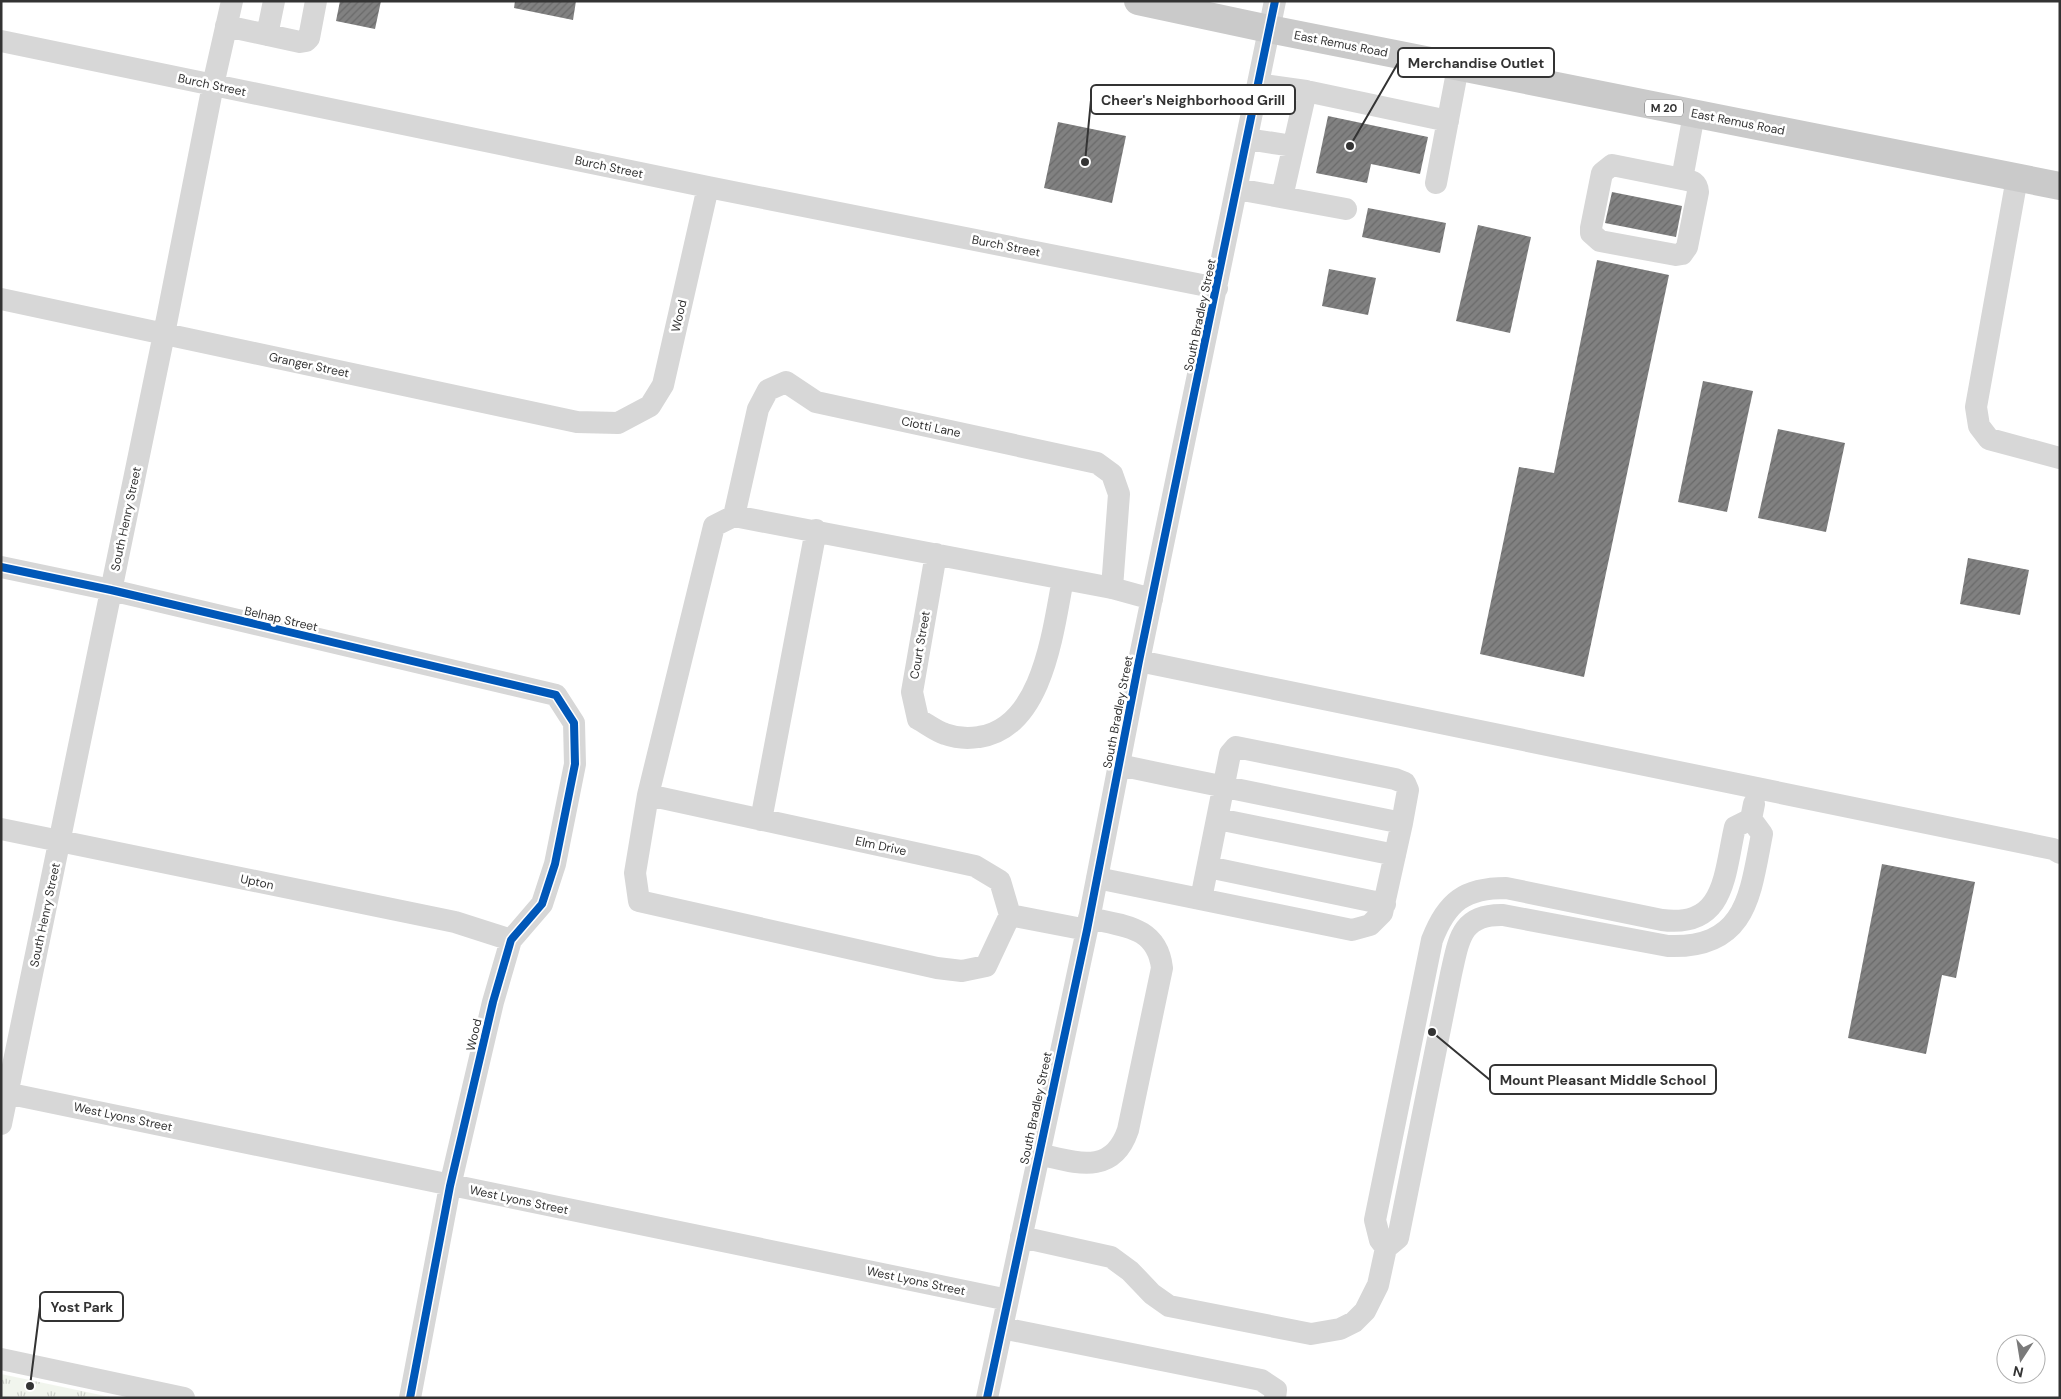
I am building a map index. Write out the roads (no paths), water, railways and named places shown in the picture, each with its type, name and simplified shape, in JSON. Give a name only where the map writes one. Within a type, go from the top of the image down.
[{"type":"main road","name":"M 20","points":[[1138,1],[1269,29]]},
{"type":"main road","name":"East Remus Road","points":[[1269,29],[2060,186]]},
{"type":"street","name":"South Henry Street","points":[[1,1124],[5,1093],[61,842],[213,85],[232,1]]},
{"type":"street","points":[[267,35],[274,1]]},
{"type":"street","points":[[226,26],[300,42],[306,41],[309,38],[316,1]]},
{"type":"street","name":"South Bradley Street","points":[[987,1398],[1088,924],[1139,661],[1275,1]]},
{"type":"street","name":"Burch Street","points":[[1,41],[708,187],[1217,288]]},
{"type":"street","points":[[1436,183],[1458,67]]},
{"type":"street","points":[[1258,84],[1306,91],[1448,120]]},
{"type":"street","points":[[1282,197],[1306,91]]},
{"type":"street","points":[[1682,179],[1694,114]]},
{"type":"street","points":[[1247,139],[1293,146]]},
{"type":"street","points":[[1612,165],[1682,179],[1697,185],[1698,192],[1687,247],[1682,254],[1676,255],[1600,241],[1592,233],[1591,228],[1602,173],[1612,165]]},
{"type":"street","points":[[2017,178],[1976,407],[1979,426],[1988,439],[2007,446],[2060,458]]},
{"type":"street","name":"Wood","points":[[618,423],[650,406],[662,386],[708,187]]},
{"type":"street","points":[[1237,188],[1346,209]]},
{"type":"street","name":"Granger Street","points":[[1,299],[577,422],[618,423]]},
{"type":"street","name":"Ciotti Lane","points":[[734,516],[758,409],[768,390],[786,382],[816,402],[1097,463],[1112,474],[1119,494],[1112,588]]},
{"type":"street","points":[[1038,1154],[1084,1164],[1095,1163],[1107,1159],[1124,1142],[1162,968],[1161,958],[1152,941],[1143,932],[1010,916],[986,966],[962,970],[937,968],[638,901],[635,873],[648,795],[714,526],[734,516],[816,530],[1112,588],[1152,599]]},
{"type":"street","points":[[761,820],[816,530]]},
{"type":"street","name":"Court Street","points":[[936,554],[912,692],[918,719],[945,734],[966,739],[990,735],[1009,724],[1027,704],[1046,660],[1063,579]]},
{"type":"street","name":"Belnap Street","points":[[1,567],[111,590],[556,695]]},
{"type":"street","points":[[1139,661],[2052,849],[2060,853]]},
{"type":"street","name":"Wood","points":[[410,1398],[450,1186],[493,1002],[511,940],[542,904],[555,864],[575,764],[574,723],[556,695]]},
{"type":"street","points":[[1097,878],[1352,930],[1370,925],[1382,913],[1385,904],[1408,790],[1405,783],[1395,779],[1236,747],[1230,754],[1202,899]]},
{"type":"street","points":[[1119,765],[1402,823]]},
{"type":"street","points":[[1021,1237],[1111,1257],[1130,1271],[1152,1294],[1169,1306],[1312,1334],[1340,1329],[1354,1322],[1365,1311],[1378,1285],[1386,1248],[1398,1238],[1451,974],[1463,932],[1477,918],[1488,914],[1504,915],[1668,946],[1688,947],[1705,943],[1719,936],[1733,925],[1744,909],[1750,895],[1762,834],[1751,819],[1758,788]]},
{"type":"street","name":"Elm Drive","points":[[648,795],[975,866],[1000,881],[1010,916]]},
{"type":"street","points":[[1218,819],[1396,855]]},
{"type":"street","points":[[1386,1248],[1380,1240],[1375,1220],[1432,940],[1437,925],[1446,911],[1457,900],[1469,893],[1484,888],[1506,888],[1674,922],[1692,919],[1708,911],[1719,896],[1735,827],[1751,819]]},
{"type":"street","name":"Upton","points":[[1,829],[455,922],[511,940]]},
{"type":"street","points":[[1208,867],[1385,904]]},
{"type":"street","name":"West Lyons Street","points":[[5,1093],[1008,1300]]},
{"type":"street","points":[[1002,1328],[1261,1380],[1276,1390],[1275,1398]]},
{"type":"street","points":[[1,1358],[184,1398]]},
{"type":"place","name":"Merchandise Outlet","points":[[1350,146]]},
{"type":"place","name":"Cheer's Neighborhood Grill","points":[[1085,162]]},
{"type":"place","name":"Mount Pleasant Middle School","points":[[1432,1032]]},
{"type":"place","name":"Yost Park","points":[[30,1386]]}]
